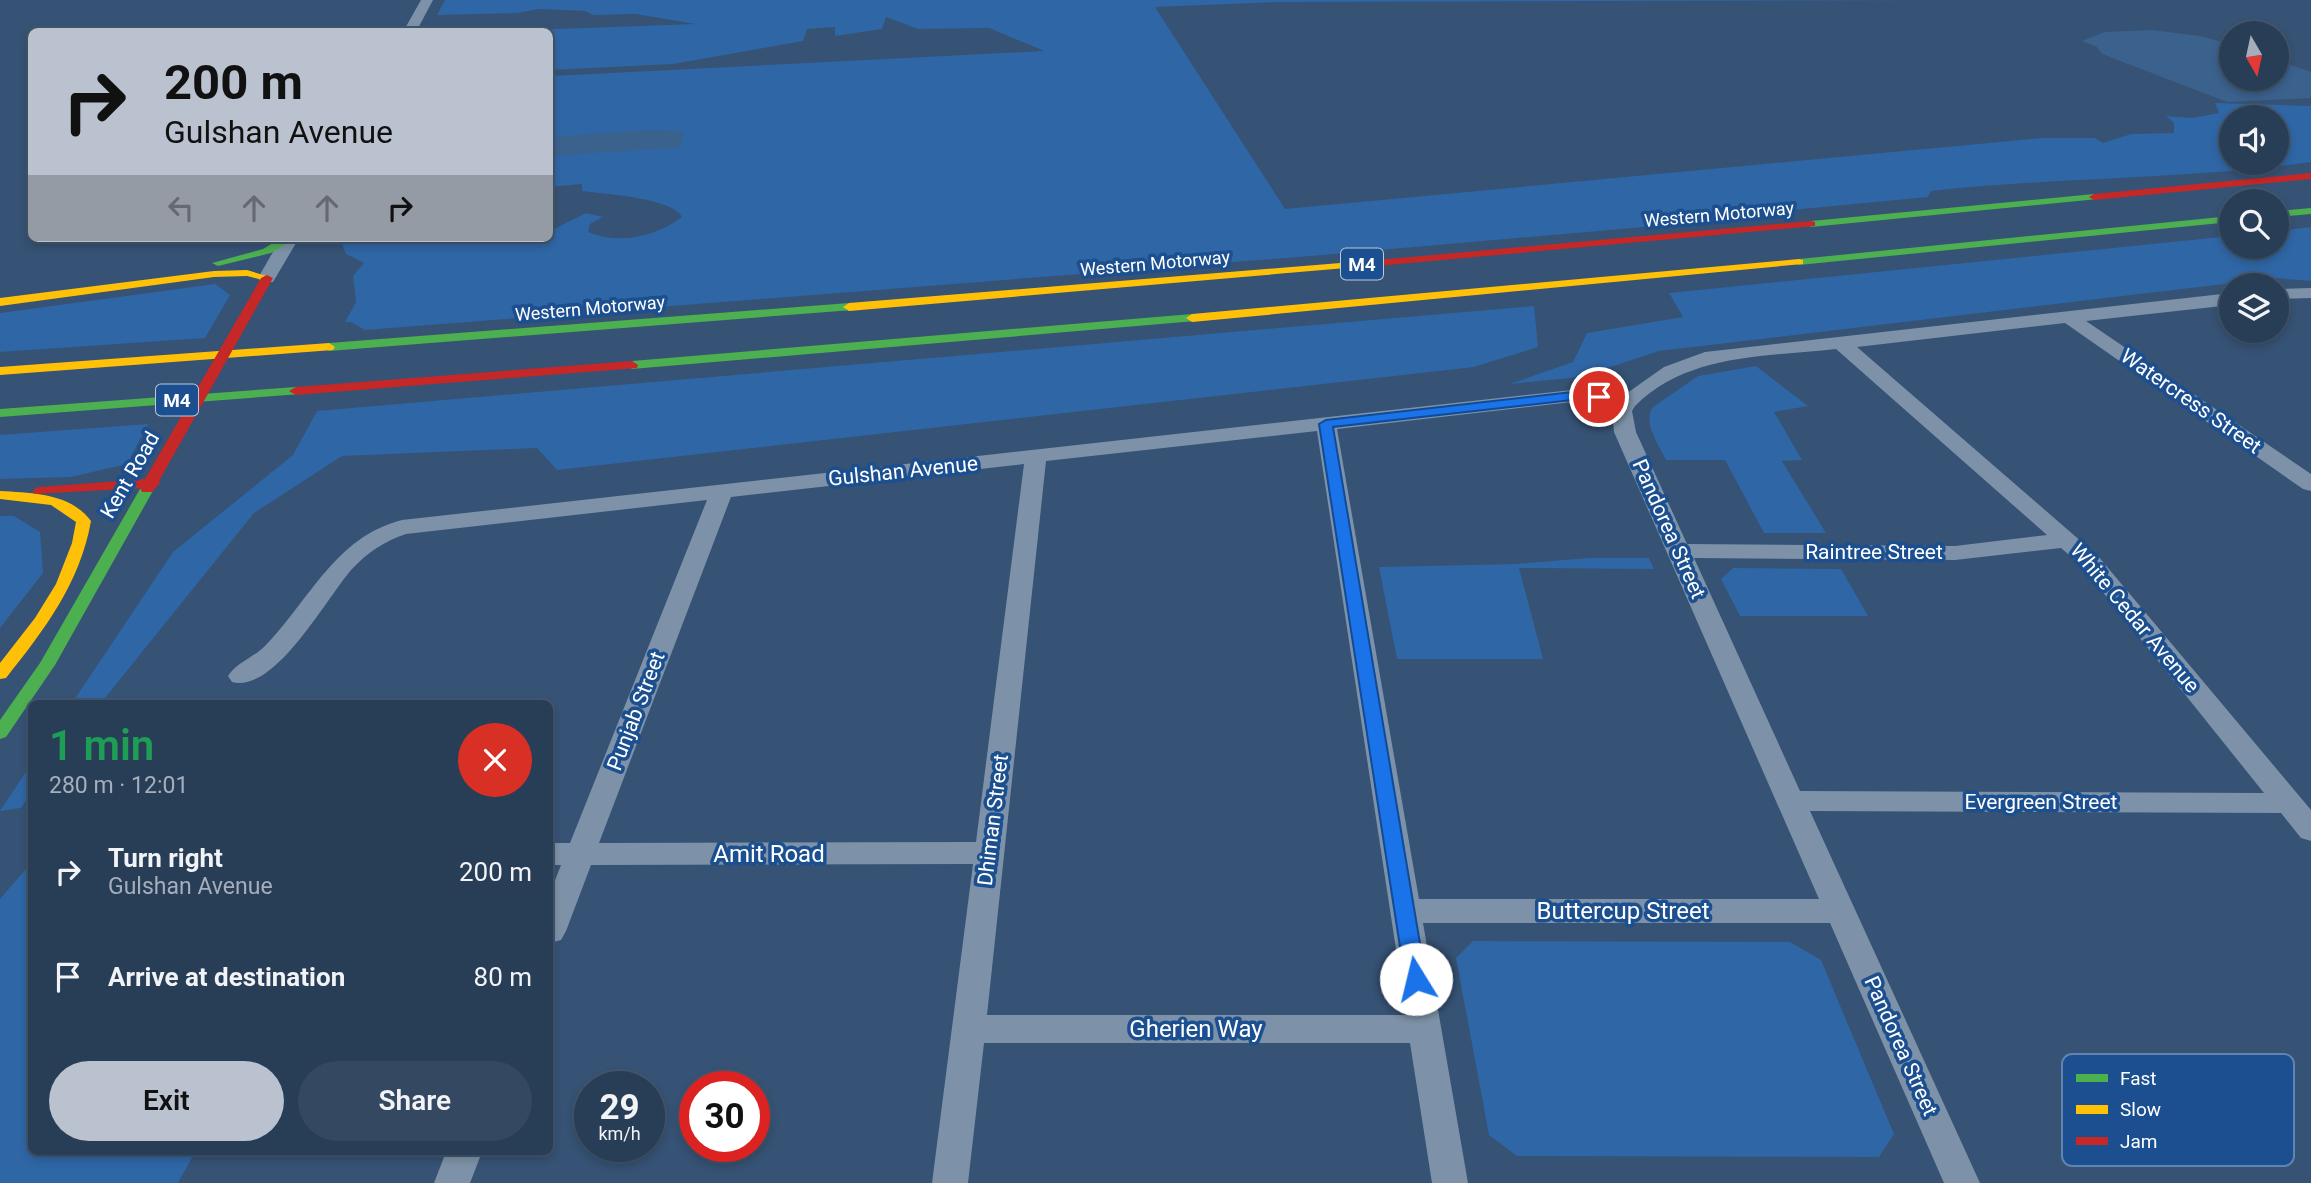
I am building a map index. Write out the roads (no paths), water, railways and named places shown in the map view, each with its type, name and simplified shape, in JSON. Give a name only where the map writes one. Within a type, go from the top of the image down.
[{"type":"main road","name":"Western Motorway","points":[[0,371],[1148,283],[1632,241],[2311,176]]},
{"type":"main road","points":[[2289,213],[2311,211]]},
{"type":"main road","name":"M4","points":[[0,413],[1148,322],[1645,277],[2219,220]]},
{"type":"main road","points":[[106,286],[256,255],[282,242]]},
{"type":"main road","points":[[0,302],[106,286],[233,273],[267,278]]},
{"type":"main road","name":"Kent Road","points":[[0,733],[47,665],[153,483],[267,278]]},
{"type":"main road","points":[[0,494],[153,483]]},
{"type":"main road","points":[[0,494],[41,498],[63,504],[78,511],[84,521],[80,549],[69,581],[0,674]]},
{"type":"main road","name":"Kent Road","points":[[0,687],[91,588]]},
{"type":"street","points":[[411,28],[427,0]]},
{"type":"street","name":"Kent Road","points":[[267,278],[288,242]]},
{"type":"street","points":[[2289,294],[2311,293]]},
{"type":"street","points":[[1626,403],[1676,368],[1694,361],[2219,300]]},
{"type":"street","name":"Watercress Street","points":[[2071,319],[2311,484]]},
{"type":"street","name":"White Cedar Avenue","points":[[1842,344],[2069,540],[2106,578],[2311,831]]},
{"type":"street","name":"Gulshan Avenue","points":[[241,676],[272,654],[358,548],[385,533],[412,526],[1572,396],[1599,397],[1626,403]]},
{"type":"street","name":"Pandorea Street","points":[[1626,403],[1621,418],[1625,432],[1793,801],[1962,1183]]},
{"type":"street","points":[[1326,424],[1450,1183]]},
{"type":"street","name":"Dhiman Street","points":[[950,1183],[1037,457]]},
{"type":"street","name":"Punjab Street","points":[[553,923],[722,491]]},
{"type":"street","name":"Raintree Street","points":[[1679,551],[1955,553],[2069,540]]},
{"type":"street","name":"Evergreen Street","points":[[1793,801],[2289,803]]},
{"type":"street","name":"Amit Road","points":[[553,854],[989,853]]},
{"type":"street","name":"Buttercup Street","points":[[1405,911],[1841,911]]},
{"type":"street","name":"Gherien Way","points":[[968,1029],[1424,1029]]},
{"type":"street","points":[[452,1183],[463,1155]]}]
